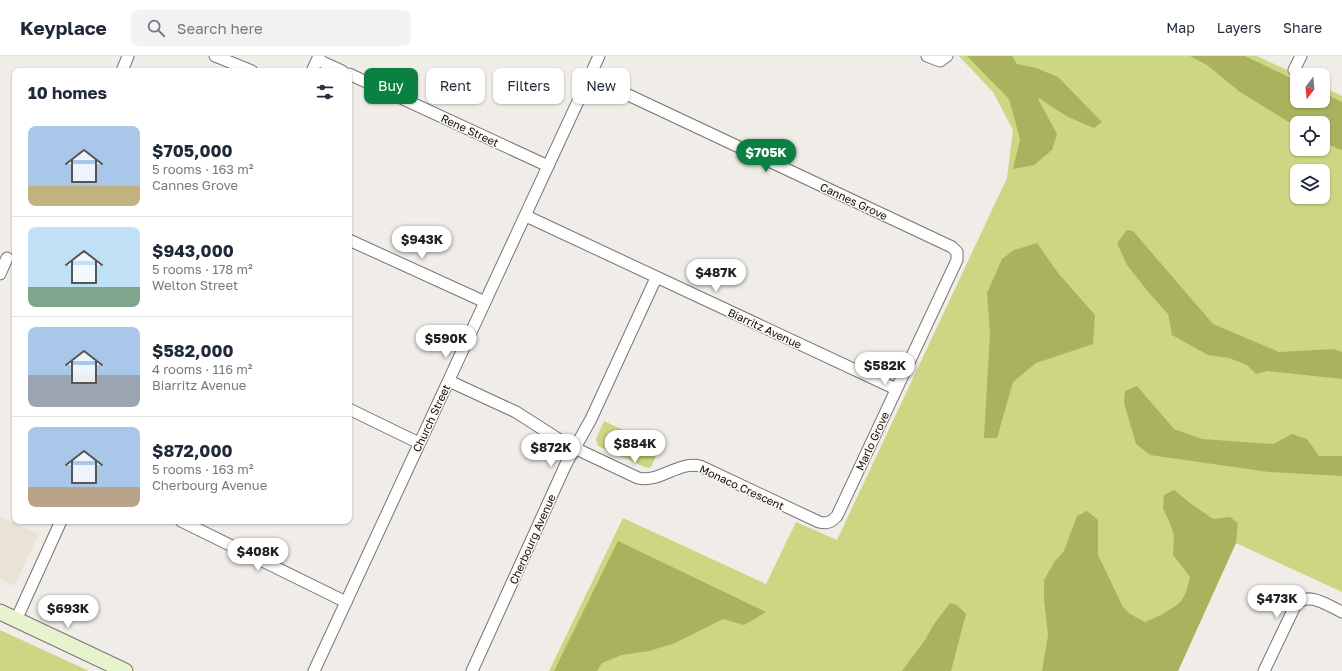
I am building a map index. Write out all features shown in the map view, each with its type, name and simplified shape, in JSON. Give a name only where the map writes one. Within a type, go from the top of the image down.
[{"type":"street","points":[[123,68],[128,56]]},
{"type":"street","points":[[215,56],[245,68]]},
{"type":"street","name":"Church Street","points":[[594,68],[599,56]]},
{"type":"street","points":[[927,56],[944,59]]},
{"type":"street","points":[[1295,68],[1301,56]]},
{"type":"street","points":[[313,68],[318,58],[336,68]]},
{"type":"street","name":"Rene Street","points":[[352,75],[548,166]]},
{"type":"street","name":"Cannes Grove","points":[[630,96],[952,247],[957,252],[957,260]]},
{"type":"street","name":"Church Street","points":[[314,671],[577,104]]},
{"type":"street","name":"Biarritz Avenue","points":[[526,216],[896,389]]},
{"type":"street","points":[[352,241],[485,302]]},
{"type":"street","points":[[0,274],[7,258]]},
{"type":"street","name":"Marlo Grove","points":[[819,522],[826,524],[832,522],[837,516],[957,260]]},
{"type":"street","name":"Cherbourg Avenue","points":[[472,671],[563,471],[590,419],[656,278]]},
{"type":"street","name":"Monaco Crescent","points":[[448,381],[516,412],[575,448],[638,478],[646,480],[687,466],[700,466],[819,522]]},
{"type":"street","points":[[352,410],[419,443]]},
{"type":"street","points":[[16,620],[60,524]]},
{"type":"street","points":[[187,524],[346,602]]},
{"type":"street","points":[[1264,671],[1299,601],[1304,598],[1312,598],[1342,612]]},
{"type":"street","points":[[0,612],[125,671]]},
{"type":"shaded area","points":[[0,517],[12,522],[12,524],[16,524],[39,534],[14,586],[0,579]]},
{"type":"green space","points":[[959,56],[1257,56],[1290,71],[1290,108],[1330,108],[1330,90],[1342,96],[1342,592],[1236,543],[1178,671],[549,671],[623,518],[766,584],[796,522],[837,540],[1007,178],[1013,130],[993,92]]},
{"type":"green space","points":[[967,56],[1012,56],[1017,64],[1036,68],[1058,77],[1102,122],[1094,128],[1068,117],[1037,97],[1057,134],[1052,150],[1034,165],[1013,169],[1020,139],[1009,99]]},
{"type":"green space","points":[[1190,56],[1245,56],[1290,78],[1290,108],[1330,108],[1330,96],[1342,102],[1342,150],[1330,146],[1330,116],[1290,116],[1290,123],[1240,92],[1207,65]]},
{"type":"green space","points":[[1127,230],[1133,231],[1213,324],[1279,352],[1334,349],[1342,352],[1342,379],[1268,371],[1256,374],[1247,365],[1229,358],[1208,355],[1172,335],[1168,314],[1127,265],[1117,243]]},
{"type":"green space","points":[[1037,243],[1058,273],[1095,315],[1093,344],[1036,363],[1013,382],[997,438],[984,438],[990,333],[987,293],[1002,259],[1014,250]]},
{"type":"green space","points":[[1137,386],[1174,429],[1202,439],[1273,444],[1292,434],[1307,439],[1319,456],[1342,456],[1342,476],[1269,472],[1150,455],[1136,444],[1124,403],[1125,391]]},
{"type":"green space","points":[[604,421],[660,447],[651,467],[647,468],[598,446],[596,439]]},
{"type":"green space","points":[[1174,490],[1213,519],[1230,517],[1238,523],[1236,543],[1178,671],[1042,671],[1048,635],[1044,599],[1044,580],[1055,561],[1064,551],[1077,516],[1087,511],[1098,520],[1098,555],[1123,607],[1130,614],[1145,622],[1169,610],[1183,599],[1190,577],[1173,555],[1174,536],[1163,508],[1164,495]]},
{"type":"green space","points":[[618,541],[766,612],[744,625],[723,619],[675,643],[649,651],[622,655],[602,663],[597,671],[554,671]]},
{"type":"green space","points":[[950,603],[957,605],[966,614],[951,671],[902,671],[925,640],[934,624]]},
{"type":"green space","points":[[0,630],[89,671],[0,671]]}]
